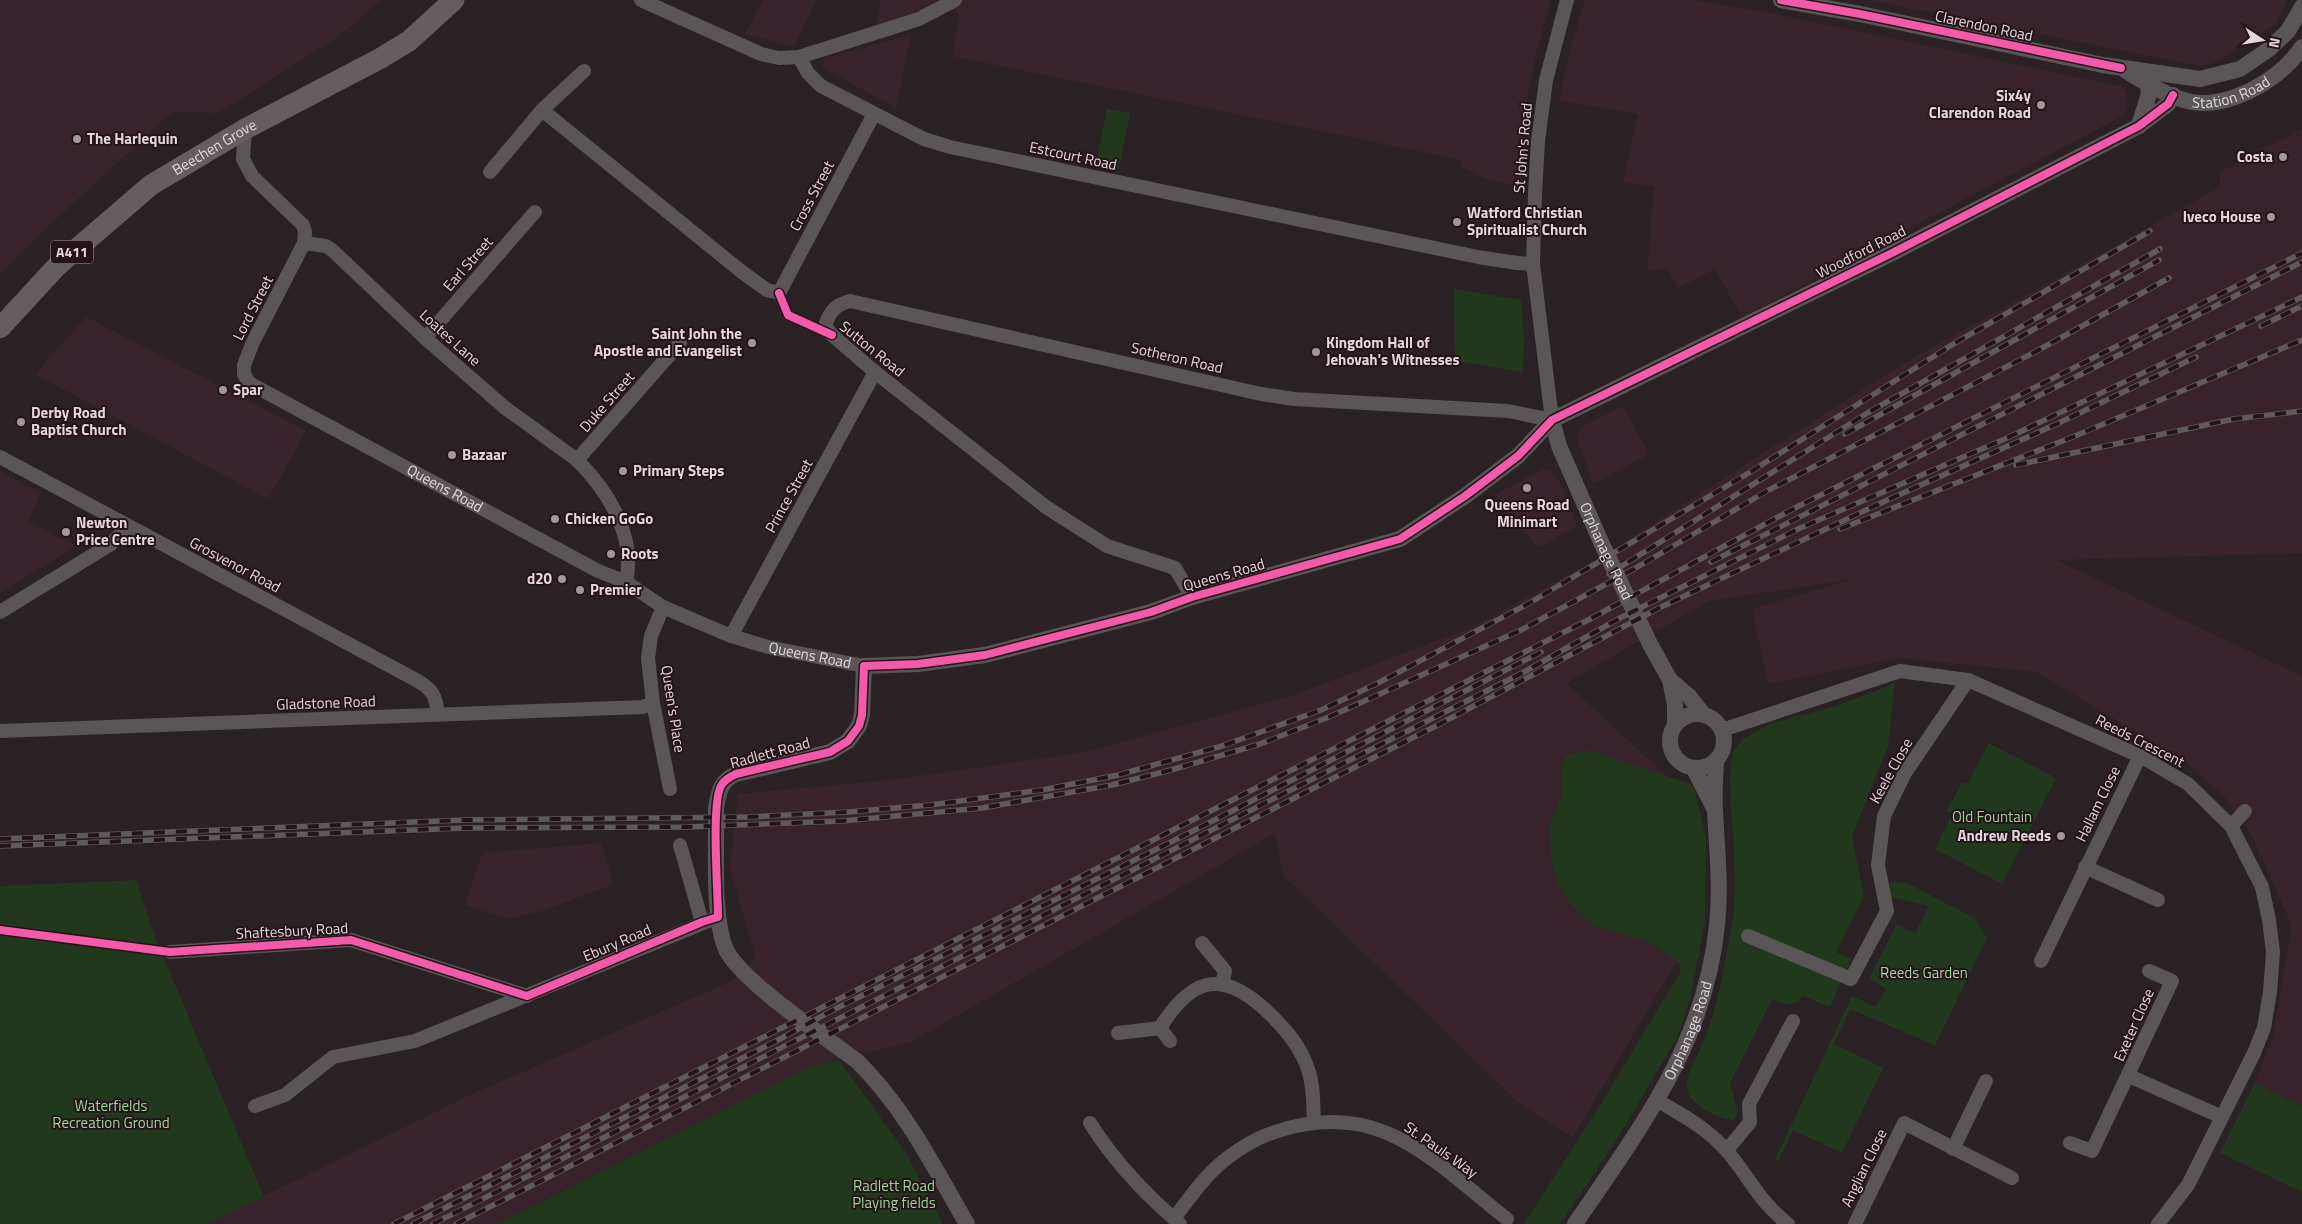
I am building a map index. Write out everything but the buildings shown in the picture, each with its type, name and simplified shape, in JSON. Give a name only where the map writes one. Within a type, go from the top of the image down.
[{"type":"main road","name":"Beechen Grove","points":[[0,328],[58,265],[126,204],[151,185],[246,129],[381,58],[409,41],[454,0]]},
{"type":"street","points":[[641,0],[761,54],[779,58],[799,57],[919,19],[955,0]]},
{"type":"street","name":"St John's Road","points":[[1552,420],[1533,264],[1538,140],[1546,80],[1567,0]]},
{"type":"street","name":"Clarendon Road","points":[[1781,0],[1860,14],[2121,68]]},
{"type":"street","name":"Station Road","points":[[2121,68],[2200,79],[2240,69],[2268,50],[2288,31],[2302,7]]},
{"type":"street","name":"Station Road","points":[[2121,68],[2148,84],[2173,95],[2202,104],[2230,99],[2262,86],[2296,55],[2302,47]]},
{"type":"street","name":"Estcourt Road","points":[[799,57],[808,73],[821,86],[924,139],[950,147],[1478,257],[1533,264]]},
{"type":"street","points":[[490,172],[542,110],[584,70]]},
{"type":"street","name":"Woodford Road","points":[[1552,420],[1892,253],[2139,126],[2168,104],[2173,95],[2200,79]]},
{"type":"street","points":[[2139,126],[2149,94],[2148,84]]},
{"type":"street","name":"Cross Street","points":[[542,110],[742,272],[767,290],[779,293],[874,114]]},
{"type":"street","points":[[246,129],[243,159],[252,176],[302,225],[305,232],[304,243]]},
{"type":"street","name":"Earl Street","points":[[425,338],[535,212]]},
{"type":"street","name":"Loates Lane","points":[[304,243],[326,246],[332,250],[425,338],[504,407],[577,460],[599,486],[621,523],[626,536],[630,558],[626,582]]},
{"type":"street","name":"Lord Street","points":[[253,387],[244,374],[244,364],[253,342],[304,243]]},
{"type":"street","name":"Sotheron Road","points":[[832,335],[825,326],[828,317],[835,305],[850,301],[1294,400],[1508,411],[1552,420]]},
{"type":"street","name":"Sutton Road","points":[[832,335],[875,372],[1046,507],[1107,546],[1175,568],[1192,597]]},
{"type":"street","name":"Duke Street","points":[[577,460],[680,342]]},
{"type":"street","name":"Prince Street","points":[[731,636],[875,372]]},
{"type":"street","name":"Queens Road","points":[[253,387],[598,571],[626,582],[664,607],[731,636],[768,647],[864,666],[918,664],[985,655],[1151,612],[1192,597],[1400,538],[1465,496],[1518,456],[1552,420]]},
{"type":"street","name":"Orphanage Road","points":[[1552,420],[1559,446],[1601,542],[1650,644],[1670,680],[1674,705],[1674,725],[1670,736],[1670,747],[1674,758],[1683,766],[1694,769],[1714,810]]},
{"type":"street","name":"Grosvenor Road","points":[[0,458],[429,688],[435,696],[438,714]]},
{"type":"street","points":[[0,612],[111,544],[128,526]]},
{"type":"street","name":"Queen's Place","points":[[664,607],[656,621],[649,646],[653,703],[670,788]]},
{"type":"street","name":"Radlett Road","points":[[864,666],[862,715],[859,726],[848,742],[830,752],[736,774],[729,777],[721,786],[716,808],[718,917],[724,942],[730,956],[747,976],[857,1060],[886,1092],[919,1140],[967,1224]]},
{"type":"street","name":"Reeds Crescent","points":[[1722,730],[1900,670],[1968,680],[2140,756],[2188,784],[2231,826],[2262,887],[2269,920],[2273,952],[2270,992],[2264,1028],[2188,1185],[2158,1224]]},
{"type":"street","name":"Orphanage Road","points":[[1575,1224],[1657,1100],[1673,1072],[1696,1019],[1712,958],[1717,926],[1720,872],[1714,810],[1716,762],[1723,747],[1722,730],[1718,723],[1703,714],[1689,696],[1670,680]]},
{"type":"street","name":"Keele Close","points":[[1748,936],[1799,956],[1851,980],[1887,911],[1878,865],[1884,816],[1905,773],[1968,680]]},
{"type":"street","name":"Gladstone Road","points":[[0,731],[643,707],[653,703]]},
{"type":"street","points":[[1674,725],[1683,717],[1703,714]]},
{"type":"street","name":"Hallam Close","points":[[2042,961],[2140,756]]},
{"type":"street","points":[[1694,769],[1705,768],[1716,762]]},
{"type":"street","points":[[2231,826],[2245,811]]},
{"type":"street","points":[[680,844],[702,922]]},
{"type":"street","name":"Hallam Close","points":[[2086,867],[2158,900]]},
{"type":"street","name":"Ebury Road","points":[[255,1106],[284,1095],[333,1057],[415,1041],[718,917]]},
{"type":"street","name":"Shaftesbury Road","points":[[170,952],[351,940],[527,996]]},
{"type":"street","points":[[1202,943],[1225,970],[1222,984]]},
{"type":"street","name":"Exeter Close","points":[[2070,1143],[2092,1151],[2129,1076],[2172,982],[2149,972]]},
{"type":"street","points":[[1118,1033],[1160,1028],[1176,1004],[1189,992],[1203,986],[1222,984],[1235,986],[1256,1000],[1290,1034],[1308,1070],[1314,1123]]},
{"type":"street","points":[[1726,1150],[1750,1122],[1749,1104],[1792,1021]]},
{"type":"street","points":[[1160,1028],[1170,1041]]},
{"type":"street","name":"Exeter Close","points":[[2129,1076],[2222,1117]]},
{"type":"street","points":[[1953,1149],[1986,1081]]},
{"type":"street","points":[[1657,1100],[1707,1131],[1726,1150],[1763,1202],[1788,1224]]},
{"type":"street","points":[[1090,1123],[1103,1144],[1132,1177],[1177,1221]]},
{"type":"street","name":"St. Pauls Way","points":[[1177,1221],[1212,1171],[1241,1148],[1278,1131],[1314,1123],[1356,1125],[1387,1133],[1423,1154],[1507,1219]]},
{"type":"street","name":"Anglian Close","points":[[1855,1224],[1904,1123],[2012,1178]]},
{"type":"shaded area","name":"The Harlequin","points":[[0,0],[381,0],[339,36],[218,113],[172,112],[26,247],[0,274]]},
{"type":"shaded area","points":[[763,0],[816,0],[794,47],[745,34]]},
{"type":"shaded area","points":[[881,0],[938,0],[908,16],[876,25]]},
{"type":"shaded area","points":[[949,0],[1551,0],[1536,54],[1528,94],[1520,186],[1489,180],[1460,166],[1462,160],[952,56],[959,16]]},
{"type":"shaded area","points":[[1585,0],[1692,0],[1770,13],[2120,86],[2126,91],[2128,107],[2124,115],[1742,317],[1715,269],[1678,288],[1667,268],[1647,271],[1654,187],[1623,182],[1638,114],[1559,101],[1569,53]]},
{"type":"shaded area","points":[[1868,0],[2287,0],[2276,24],[2212,64],[2199,66]]},
{"type":"shaded area","points":[[911,35],[896,108],[822,67],[825,58]]},
{"type":"shaded area","points":[[2302,129],[2302,553],[2056,560],[2302,676],[2302,1106],[2255,1083],[2272,1039],[2292,926],[2251,834],[2224,796],[2188,764],[2037,672],[1898,658],[1768,684],[1752,609],[1853,579],[1709,601],[1566,683],[1671,780],[1681,953],[1573,1137],[1520,1104],[1283,875],[1275,833],[911,1042],[812,1066],[497,1224],[207,1224],[470,1095],[732,981],[756,959],[730,869],[738,794],[898,779],[1086,752],[1294,695],[1468,629],[1596,560],[1906,362],[2220,187],[2220,172]]},
{"type":"shaded area","points":[[86,317],[306,431],[268,499],[35,374]]},
{"type":"shaded area","points":[[1623,406],[1649,454],[1593,484],[1576,435],[1583,426]]},
{"type":"shaded area","points":[[1543,469],[1550,470],[1562,486],[1577,526],[1538,548],[1495,495]]},
{"type":"shaded area","points":[[0,472],[41,493],[28,521],[76,546],[0,593]]},
{"type":"shaded area","points":[[601,843],[614,884],[545,910],[508,919],[465,905],[482,853]]},
{"type":"green space","points":[[1107,109],[1130,113],[1119,169],[1096,164]]},
{"type":"green space","points":[[1454,289],[1521,300],[1524,338],[1523,372],[1455,361]]},
{"type":"green space","points":[[1895,683],[1888,746],[1852,836],[1864,897],[1836,952],[1851,959],[1830,1007],[1803,996],[1795,1003],[1788,1005],[1772,999],[1730,1083],[1738,1112],[1734,1120],[1722,1118],[1695,1102],[1688,1092],[1687,1080],[1713,1014],[1721,983],[1733,918],[1735,873],[1730,781],[1732,756],[1735,749],[1744,740],[1767,726],[1835,706]]},
{"type":"green space","name":"Old Fountain","points":[[1989,743],[2056,778],[2002,884],[1935,849],[1952,814],[1947,811],[1962,782],[1967,784]]},
{"type":"green space","points":[[1588,750],[1690,784],[1694,788],[1706,837],[1705,921],[1691,995],[1678,1036],[1616,1141],[1560,1224],[1524,1224],[1599,1107],[1680,973],[1680,964],[1650,942],[1594,926],[1568,901],[1556,880],[1551,859],[1550,824],[1562,794],[1562,766],[1566,755]]},
{"type":"green space","name":"Waterfields Recreation Ground","points":[[136,880],[155,937],[264,1197],[207,1224],[0,1224],[0,886]]},
{"type":"green space","name":"Reeds Garden","points":[[1905,882],[1974,918],[1987,938],[1935,1045],[1850,1009],[1834,1044],[1883,1068],[1842,1153],[1793,1130],[1778,1161],[1775,1160],[1852,996],[1876,1007],[1886,989],[1869,979],[1897,924],[1915,933],[1929,906],[1891,897],[1889,883]]},
{"type":"green space","name":"Radlett Road Playing fields","points":[[839,1060],[906,1153],[943,1224],[497,1224],[812,1066]]},
{"type":"green space","points":[[2255,1083],[2302,1106],[2302,1192],[2220,1153]]},
{"type":"railway","points":[[0,839],[464,820],[748,817],[848,812],[930,805],[1042,790],[1118,775],[1222,746],[1321,710],[1376,684],[1526,605],[1752,471],[1955,343],[2150,231]]},
{"type":"railway","points":[[1609,574],[1869,412],[2160,249]]},
{"type":"railway","points":[[394,1224],[1592,618],[1791,510],[2302,253]]},
{"type":"railway","points":[[1845,434],[2159,260]]},
{"type":"railway","points":[[1711,562],[2302,262]]},
{"type":"railway","points":[[0,846],[464,828],[687,827],[842,821],[982,808],[1112,785],[1171,770],[1260,744],[1329,717],[1521,630],[1634,569],[1767,491],[2035,352],[2169,278]]},
{"type":"railway","points":[[433,1224],[1524,672],[1620,618],[1798,529],[2007,438],[2302,297]]},
{"type":"railway","points":[[2261,326],[2302,306]]},
{"type":"railway","points":[[1840,529],[2075,436],[2302,340]]},
{"type":"railway","points":[[456,1224],[1434,727],[1659,608],[1883,502],[2059,423],[2196,357]]},
{"type":"railway","points":[[2016,465],[2234,419],[2302,411]]},
{"type":"railway","points":[[413,1224],[780,1039],[833,1010],[1191,832],[1541,652]]},
{"type":"cycle path","points":[[1781,0],[1860,14],[2121,68]]},
{"type":"cycle path","points":[[0,930],[170,952],[351,940],[527,996],[718,917],[716,811],[721,786],[725,780],[736,774],[830,752],[848,741],[859,726],[862,715],[864,666],[918,664],[985,655],[1151,612],[1192,597],[1400,539],[1465,496],[1518,456],[1552,420],[1892,253],[2139,126],[2168,104],[2173,95]]},
{"type":"cycle path","points":[[779,293],[788,315],[832,335]]},
{"type":"place","name":"Six4y Clarendon Road","points":[[2041,105]]},
{"type":"place","name":"The Harlequin","points":[[77,139]]},
{"type":"place","name":"Costa","points":[[2283,157]]},
{"type":"place","name":"Iveco House","points":[[2271,217]]},
{"type":"place","name":"Watford Christian Spiritualist Church","points":[[1457,222]]},
{"type":"place","name":"Saint John the Apostle and Evangelist","points":[[752,343]]},
{"type":"place","name":"Kingdom Hall of Jehovah's Witnesses","points":[[1316,352]]},
{"type":"place","name":"Spar","points":[[223,390]]},
{"type":"place","name":"Derby Road Baptist Church","points":[[21,422]]},
{"type":"place","name":"Bazaar","points":[[452,455]]},
{"type":"place","name":"Primary Steps","points":[[623,471]]},
{"type":"place","name":"Queens Road Minimart","points":[[1527,488]]},
{"type":"place","name":"Chicken GoGo","points":[[555,519]]},
{"type":"place","name":"Newton Price Centre","points":[[66,532]]},
{"type":"place","name":"Roots","points":[[611,554]]},
{"type":"place","name":"d20","points":[[562,579]]},
{"type":"place","name":"Premier","points":[[580,590]]},
{"type":"place","name":"Andrew Reeds","points":[[2061,836]]}]
